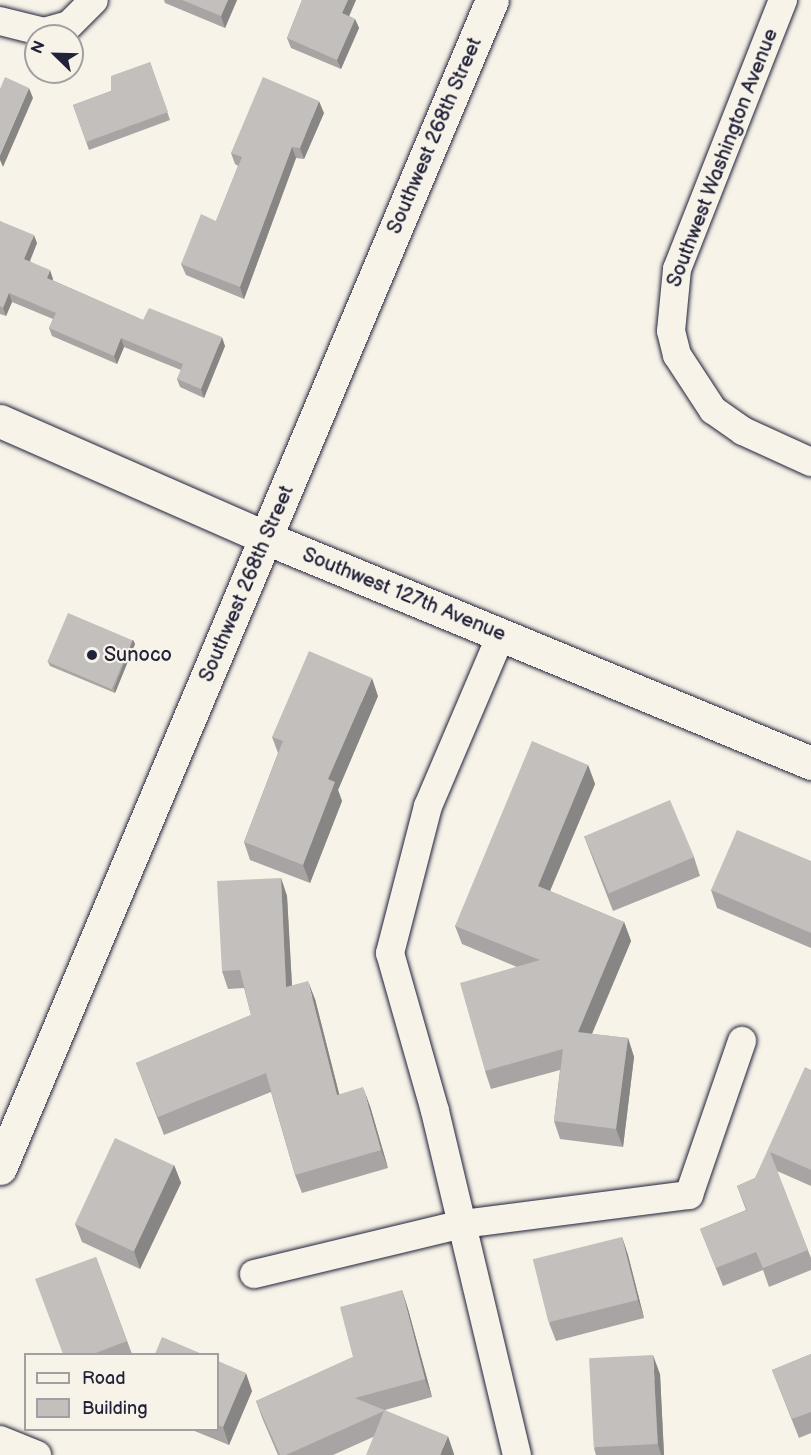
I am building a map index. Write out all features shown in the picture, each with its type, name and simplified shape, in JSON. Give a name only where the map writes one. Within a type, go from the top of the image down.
[{"type":"main road","name":"Southwest 268th Street","points":[[0,1168],[492,0]]},
{"type":"main road","name":"Southwest 127th Avenue","points":[[0,421],[266,538],[811,764]]},
{"type":"street","points":[[0,21],[44,32],[69,25],[94,0]]},
{"type":"street","name":"Southwest Washington Avenue","points":[[783,0],[677,269],[671,331],[677,355],[713,410],[743,431],[811,462]]},
{"type":"street","points":[[501,635],[428,806],[390,953],[462,1224],[517,1455]]},
{"type":"street","points":[[254,1274],[462,1224],[689,1195],[742,1041]]},
{"type":"street","points":[[0,1440],[37,1455]]},
{"type":"building","points":[[182,0],[228,0],[221,16]]},
{"type":"building","points":[[302,0],[348,0],[342,13],[355,19],[337,60],[287,38]]},
{"type":"building","points":[[150,62],[168,112],[86,142],[73,105],[111,91],[111,76]]},
{"type":"building","points":[[5,77],[29,88],[0,155],[0,89]]},
{"type":"building","points":[[263,77],[319,101],[300,148],[292,147],[240,287],[181,264],[201,214],[216,221],[242,157],[231,153]]},
{"type":"building","points":[[0,221],[34,235],[24,259],[50,270],[47,278],[143,320],[149,308],[222,337],[201,389],[177,379],[183,364],[121,338],[114,356],[49,328],[56,313],[9,293],[3,308],[0,306]]},
{"type":"building","name":"Sunoco","points":[[68,613],[132,640],[112,689],[47,662]]},
{"type":"building","points":[[309,651],[372,678],[328,779],[335,782],[303,865],[244,842],[283,741],[272,737]]},
{"type":"building","points":[[532,741],[588,765],[538,886],[624,922],[578,1032],[628,1038],[616,1129],[554,1121],[563,1049],[485,1071],[460,983],[540,960],[455,926]]},
{"type":"building","points":[[670,800],[694,857],[609,893],[584,836]]},
{"type":"building","points":[[737,830],[811,861],[811,933],[711,890]]},
{"type":"building","points":[[281,878],[286,987],[308,981],[337,1095],[363,1087],[381,1150],[295,1175],[266,1073],[158,1117],[136,1063],[251,1015],[240,970],[222,971],[217,881]]},
{"type":"building","points":[[805,1067],[811,1070],[811,1170],[770,1152],[808,1250],[763,1268],[756,1252],[716,1268],[700,1229],[747,1210],[737,1186],[755,1178]]},
{"type":"building","points":[[115,1138],[174,1165],[134,1252],[75,1224]]},
{"type":"building","points":[[622,1237],[638,1300],[548,1322],[533,1259]]},
{"type":"building","points":[[96,1257],[127,1341],[96,1353],[63,1353],[35,1279]]},
{"type":"building","points":[[402,1290],[425,1379],[355,1398],[448,1436],[440,1455],[366,1455],[384,1411],[286,1455],[280,1455],[256,1401],[353,1357],[340,1307]]},
{"type":"building","points":[[162,1337],[200,1353],[155,1353]]},
{"type":"building","points":[[811,1354],[811,1412],[792,1419],[772,1370]]},
{"type":"building","points":[[653,1355],[658,1444],[594,1447],[589,1358]]},
{"type":"building","points":[[219,1361],[246,1373],[223,1427],[219,1425]]},
{"type":"place","name":"Sunoco","points":[[92,655]]}]
